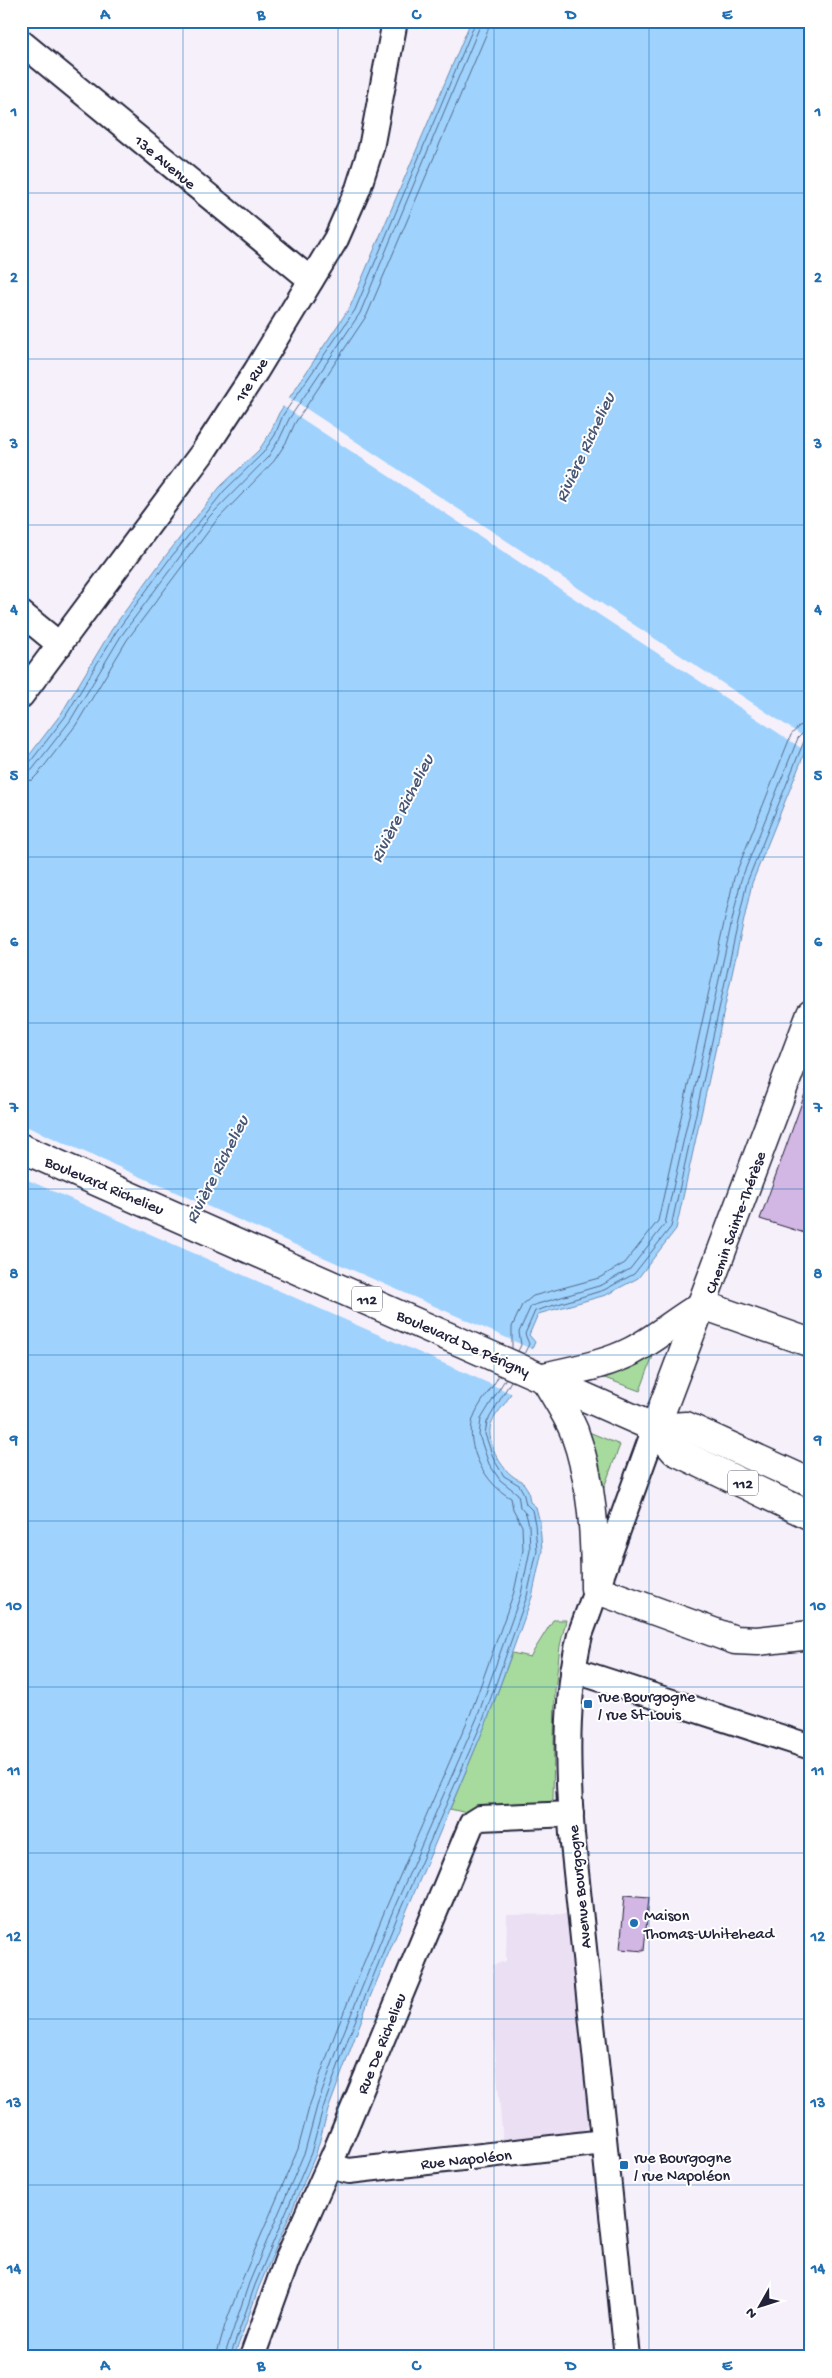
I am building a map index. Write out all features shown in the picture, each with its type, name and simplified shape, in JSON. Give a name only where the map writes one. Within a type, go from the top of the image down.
[{"type":"main road","name":"Chemin Sainte-Thérèse","points":[[655,1428],[703,1305],[811,1014]]},
{"type":"main road","name":"Boulevard Richelieu","points":[[21,1148],[190,1220]]},
{"type":"main road","name":"Boulevard De Périgny","points":[[190,1220],[655,1428],[674,1451],[811,1516]]},
{"type":"main road","points":[[811,1343],[703,1305],[680,1318],[644,1345],[617,1358],[544,1377],[573,1430],[586,1474],[594,1518],[595,1589],[734,1640],[757,1641],[811,1634]]},
{"type":"main road","name":"Boulevard De Périgny","points":[[655,1428],[686,1426],[811,1483]]},
{"type":"street","name":"1re Rue","points":[[21,696],[203,452],[311,280],[344,223],[365,170],[382,99],[395,21]]},
{"type":"street","name":"13e Avenue","points":[[21,42],[311,280]]},
{"type":"street","points":[[21,613],[60,645]]},
{"type":"street","name":"Avenue Bourgogne","points":[[627,2357],[571,1814],[569,1765],[573,1670],[580,1635],[595,1589],[655,1428]]},
{"type":"street","points":[[573,1670],[811,1747]]},
{"type":"street","name":"Rue De Richelieu","points":[[252,2357],[281,2274],[329,2166],[472,1823],[480,1818],[571,1814]]},
{"type":"street","name":"Rue Napoléon","points":[[329,2166],[349,2171],[604,2142]]},
{"type":"shaded area","points":[[566,1914],[589,2124],[580,2136],[503,2143],[493,2027],[493,1965],[506,1961],[507,1915]]},
{"type":"green space","points":[[656,1348],[640,1391],[599,1376]]},
{"type":"green space","points":[[589,1432],[620,1445],[601,1495],[588,1434]]},
{"type":"green space","points":[[553,1620],[566,1620],[560,1646],[555,1690],[553,1799],[548,1805],[467,1813],[450,1809],[487,1721],[512,1653],[530,1657]]},
{"type":"water","name":"Rivière Richelieu","points":[[471,21],[811,21],[811,737],[752,883],[676,1229],[638,1278],[606,1295],[538,1314],[529,1335],[535,1342],[514,1389],[491,1424],[491,1440],[497,1458],[509,1473],[522,1481],[528,1490],[530,1502],[536,1507],[540,1523],[542,1551],[532,1597],[487,1721],[370,1997],[328,2110],[316,2154],[259,2287],[234,2357],[21,2357],[21,766],[61,714],[112,629],[164,558],[220,487],[259,450],[270,433],[279,413],[350,307]]},
{"type":"pier","points":[[287,396],[807,739],[801,748],[281,405]]},
{"type":"pier","points":[[21,1124],[534,1350],[513,1394],[21,1177]]},
{"type":"building","points":[[811,1077],[811,1235],[760,1219]]},
{"type":"building","name":"Maison Thomas-Whitehead","points":[[625,1895],[649,1897],[644,1951],[620,1949]]},
{"type":"place","name":"rue Bourgogne / rue St-Louis","points":[[588,1704]]},
{"type":"place","name":"Maison Thomas-Whitehead","points":[[634,1923]]},
{"type":"place","name":"rue Bourgogne / rue Napoléon","points":[[624,2165]]}]
